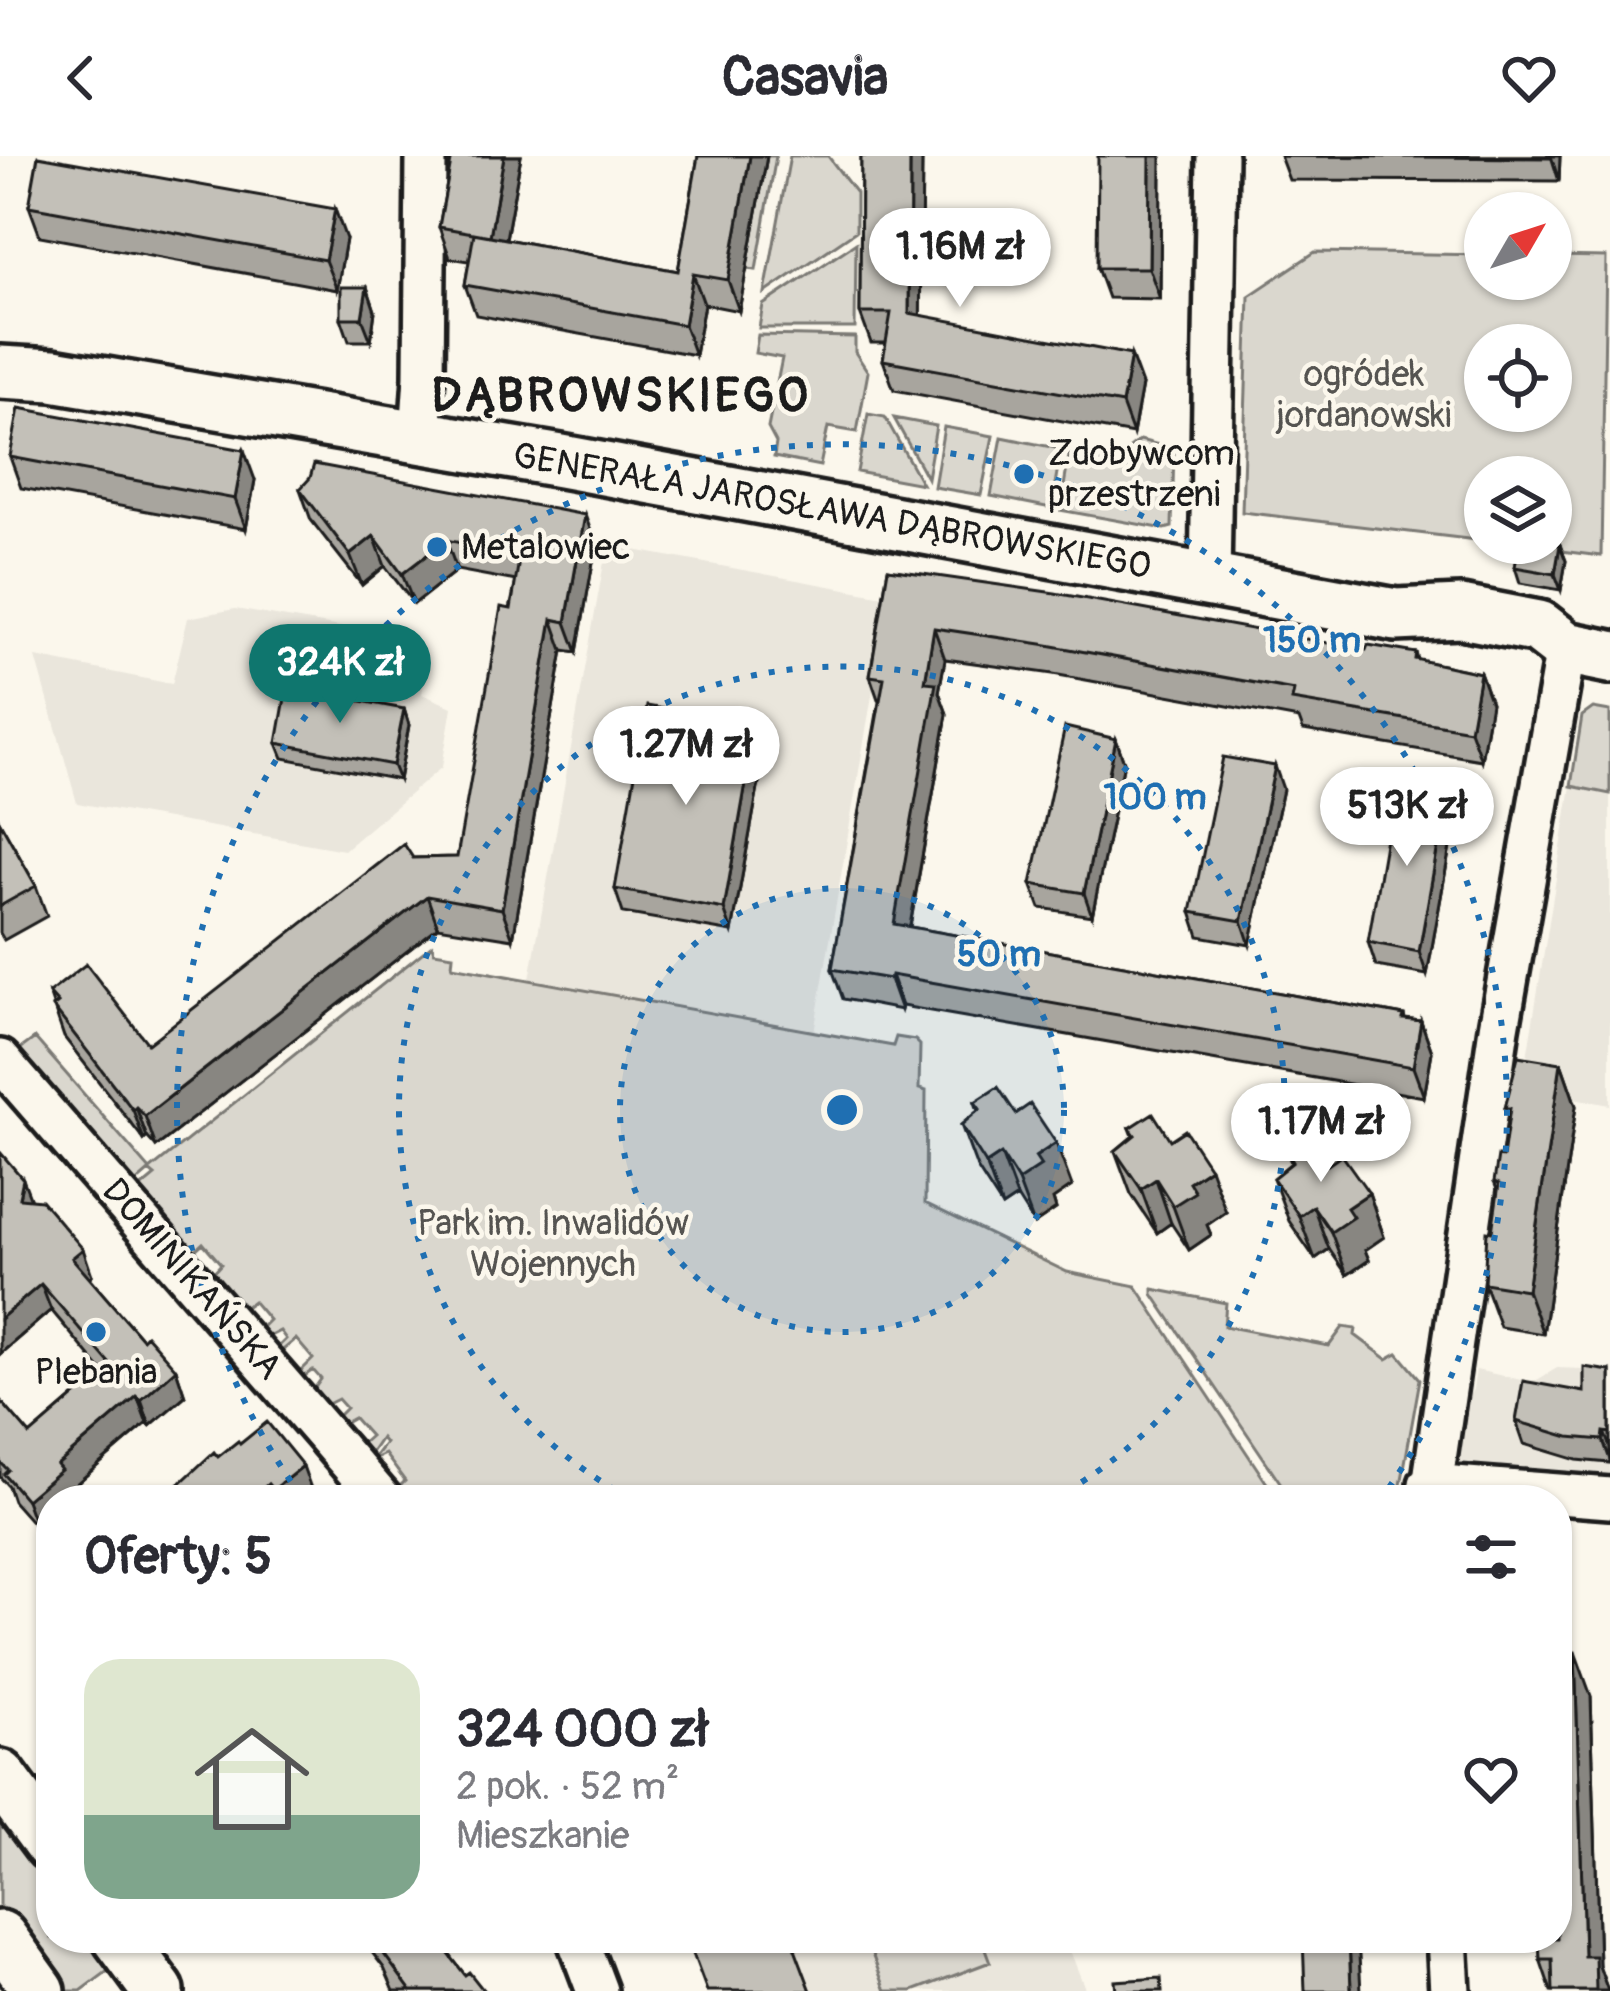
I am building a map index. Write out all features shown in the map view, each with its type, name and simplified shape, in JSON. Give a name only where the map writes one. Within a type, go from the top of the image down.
[{"type":"main road","name":"GENERAŁA JAROSŁAWA DĄBROWSKIEGO","points":[[0,355],[53,375]]},
{"type":"main road","name":"GENERAŁA JAROSŁAWA DĄBROWSKIEGO","points":[[0,371],[53,375],[420,436],[1396,615],[1454,644],[1514,657],[1532,660],[1588,652]]},
{"type":"main road","points":[[0,1776],[36,1825]]},
{"type":"main road","points":[[0,1937],[40,1991]]},
{"type":"main road","points":[[130,1953],[158,1991]]},
{"type":"street","points":[[420,436],[426,156]]},
{"type":"street","points":[[1210,580],[1217,156]]},
{"type":"street","points":[[1431,1485],[1503,1006],[1588,652]]},
{"type":"street","name":"DOMINIKAŃSKA","points":[[0,1060],[369,1485]]},
{"type":"street","points":[[1572,1497],[1610,1498]]},
{"type":"street","points":[[583,1953],[597,1991]]},
{"type":"street","points":[[1448,1953],[1450,1991]]},
{"type":"shaded area","points":[[607,545],[889,597],[814,1032],[530,979]]},
{"type":"shaded area","points":[[235,609],[404,638],[426,672],[422,694],[452,707],[442,767],[344,850],[77,803],[36,657],[172,684],[188,618]]},
{"type":"shaded area","points":[[1571,786],[1610,794],[1610,1105],[1522,1088]]},
{"type":"shaded area","points":[[1557,1368],[1610,1370],[1610,1487],[1462,1468],[1452,1456],[1458,1405],[1473,1390],[1476,1370],[1526,1381]]},
{"type":"shaded area","points":[[695,1953],[1071,1953],[1086,1991],[708,1991]]},
{"type":"green space","points":[[767,156],[776,156],[756,270],[746,269]]},
{"type":"green space","points":[[790,156],[828,156],[856,193],[856,231],[765,293]]},
{"type":"green space","points":[[856,243],[855,328],[759,328],[763,305]]},
{"type":"green space","name":"ogródek jordanowski","points":[[1315,252],[1464,255],[1464,300],[1572,300],[1572,256],[1606,257],[1601,556],[1572,552],[1572,456],[1464,456],[1464,538],[1242,512],[1249,296]]},
{"type":"green space","points":[[758,335],[855,337],[855,352],[868,372],[857,432],[828,427],[820,466],[774,457],[776,443],[768,428],[782,358],[755,353]]},
{"type":"green space","points":[[868,414],[885,417],[922,484],[857,472]]},
{"type":"green space","points":[[894,418],[936,426],[927,478]]},
{"type":"green space","points":[[944,427],[993,436],[981,495],[934,487]]},
{"type":"green space","points":[[1002,437],[1061,449],[1051,508],[991,496]]},
{"type":"green space","points":[[1140,440],[1174,449],[1172,527],[1060,510],[1070,450],[1116,459]]},
{"type":"green space","points":[[1593,708],[1610,711],[1610,794],[1571,786],[1582,716]]},
{"type":"green space","name":"Park im. Inwalidów Wojennych","points":[[432,945],[434,952],[453,955],[452,966],[893,1046],[896,1037],[915,1040],[920,1045],[919,1089],[926,1091],[925,1203],[1067,1272],[1136,1286],[1268,1485],[401,1485],[405,1481],[385,1454],[372,1460],[385,1443],[381,1438],[368,1457],[361,1444],[370,1436],[354,1418],[341,1425],[338,1416],[346,1408],[338,1399],[324,1406],[312,1392],[321,1379],[313,1370],[299,1380],[296,1376],[313,1359],[296,1339],[277,1355],[274,1351],[286,1339],[280,1331],[266,1338],[261,1328],[269,1320],[253,1301],[241,1310],[211,1275],[221,1264],[203,1243],[192,1253],[138,1190],[155,1176],[149,1171],[133,1185],[16,1052],[35,1038],[150,1170]]},
{"type":"green space","points":[[1153,1289],[1226,1303],[1224,1326],[1329,1346],[1343,1327],[1356,1329],[1355,1335],[1387,1359],[1398,1353],[1420,1379],[1401,1485],[1282,1485]]},
{"type":"green space","points":[[0,1808],[36,1857],[36,1953],[107,1953],[116,1965],[81,1991],[61,1991],[0,1906]]},
{"type":"green space","points":[[872,1953],[987,1953],[990,1962],[913,1991],[886,1991]]},
{"type":"building","points":[[38,156],[335,209],[325,260],[29,206]]},
{"type":"building","points":[[452,156],[504,156],[490,236],[439,227]]},
{"type":"building","points":[[698,156],[750,156],[728,280],[693,274],[684,325],[465,285],[474,233],[678,271]]},
{"type":"building","points":[[861,156],[910,156],[909,313],[1131,355],[1122,404],[883,360],[891,313],[860,313]]},
{"type":"building","points":[[1098,156],[1150,156],[1149,268],[1097,268]]},
{"type":"building","points":[[1280,156],[1551,156],[1551,158]]},
{"type":"building","points":[[341,287],[367,287],[362,318],[341,318]]},
{"type":"building","points":[[19,408],[244,450],[235,499],[10,457]]},
{"type":"building","points":[[314,464],[585,515],[566,622],[552,619],[502,909],[427,896],[145,1116],[136,1107],[133,1110],[53,1007],[58,1003],[49,993],[86,964],[148,1044],[404,844],[413,858],[457,857],[501,607],[511,609],[520,554],[446,540],[402,574],[374,536],[350,555],[300,489]]},
{"type":"building","points":[[1516,564],[1557,564],[1555,574]]},
{"type":"building","points":[[888,569],[1055,593],[1366,650],[1368,645],[1416,653],[1415,659],[1480,673],[1470,730],[1292,700],[1294,690],[934,628],[925,682],[936,683],[894,924],[1404,1015],[1403,1019],[1421,1021],[1413,1067],[891,975],[890,979],[832,969],[884,678],[870,676]]},
{"type":"building","points":[[287,687],[404,709],[393,765],[277,743]]},
{"type":"building","points":[[647,706],[756,726],[724,909],[615,889]]},
{"type":"building","points":[[1065,727],[1116,739],[1084,893],[1031,884]]},
{"type":"building","points":[[1223,757],[1275,766],[1242,921],[1191,912]]},
{"type":"building","points":[[1395,786],[1447,795],[1419,952],[1368,942]]},
{"type":"building","points":[[0,822],[36,886],[0,906]]},
{"type":"building","points":[[1518,1056],[1561,1063],[1527,1290],[1484,1283],[1487,1231],[1492,1232],[1499,1184],[1494,1182],[1510,1108],[1505,1108]]},
{"type":"building","points":[[998,1087],[1016,1114],[1030,1104],[1056,1143],[1035,1157],[1041,1166],[1018,1181],[1001,1154],[986,1164],[961,1125],[980,1109],[975,1102]]},
{"type":"building","points":[[1153,1113],[1170,1140],[1185,1130],[1210,1168],[1189,1182],[1195,1192],[1173,1206],[1156,1179],[1141,1189],[1115,1151],[1135,1135],[1130,1128]]},
{"type":"building","points":[[1310,1139],[1328,1165],[1342,1155],[1369,1193],[1347,1208],[1353,1217],[1331,1232],[1313,1206],[1299,1216],[1273,1178],[1293,1162],[1288,1154]]},
{"type":"building","points":[[0,1152],[23,1179],[19,1198],[41,1200],[83,1249],[72,1258],[142,1339],[146,1335],[176,1369],[57,1465],[61,1470],[44,1485],[36,1485],[26,1500],[0,1462],[0,1400],[30,1435],[111,1365],[41,1284],[0,1319]]},
{"type":"building","points":[[1584,1367],[1610,1371],[1610,1433],[1604,1432],[1603,1440],[1569,1437],[1516,1421],[1523,1381],[1584,1392]]},
{"type":"building","points":[[267,1422],[303,1466],[279,1485],[178,1485],[214,1452],[218,1457],[238,1441],[240,1444]]},
{"type":"building","points":[[1572,1652],[1584,1956],[1595,1956],[1596,1991],[1553,1991],[1552,1959],[1540,1959],[1540,1953],[1572,1953]]},
{"type":"building","points":[[383,1953],[448,1953],[484,1991],[411,1991]]},
{"type":"building","points":[[693,1953],[797,1953],[811,1991],[707,1991]]},
{"type":"building","points":[[1304,1953],[1350,1953],[1351,1991],[1305,1991]]},
{"type":"building","points":[[1161,1978],[1162,1991],[1116,1991],[1115,1981]]},
{"type":"place","name":"Zdobywcom przestrzeni","points":[[1024,474]]},
{"type":"place","name":"Metalowiec","points":[[437,547]]},
{"type":"place","name":"Plebania","points":[[96,1332]]},
{"type":"district","name":"DĄBROWSKIEGO","points":[[621,396]]}]
